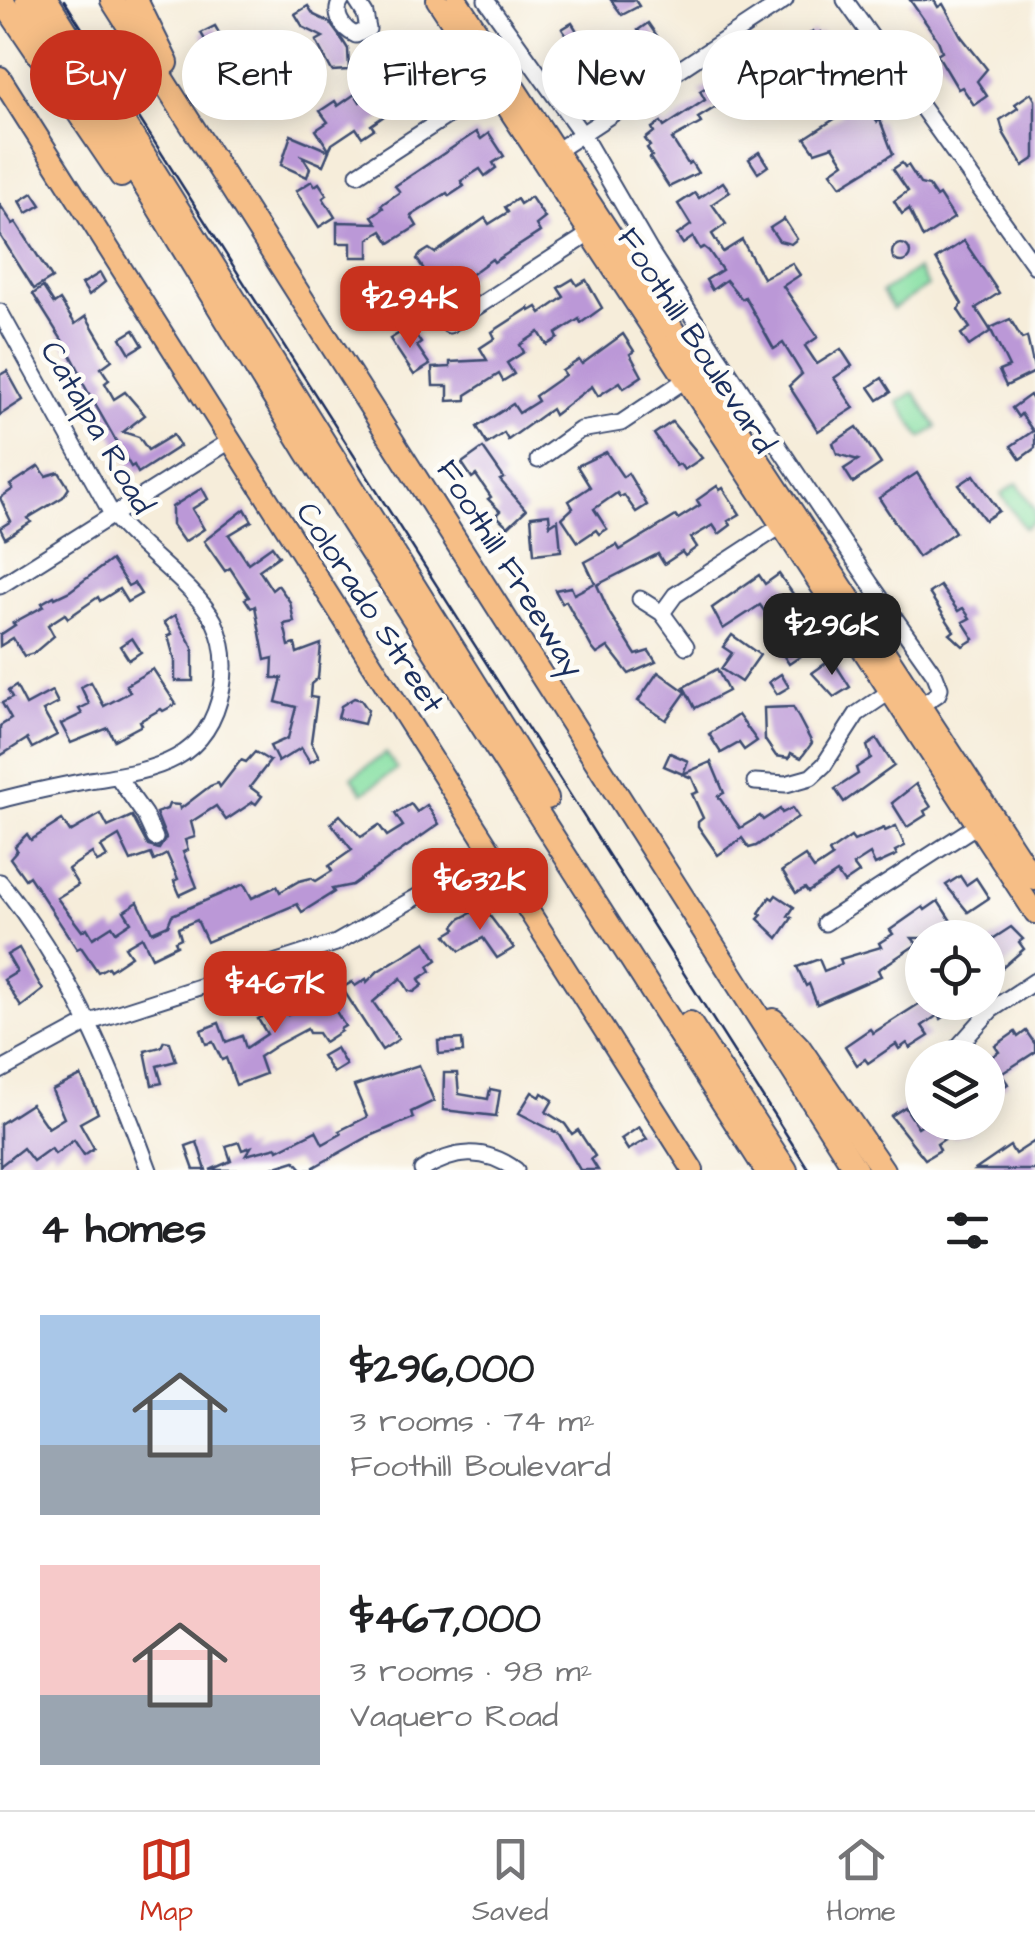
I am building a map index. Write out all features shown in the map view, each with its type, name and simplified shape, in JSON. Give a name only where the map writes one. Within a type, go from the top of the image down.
[{"type":"highway","points":[[2,0],[307,452]]},
{"type":"highway","points":[[26,0],[131,163],[307,452],[766,1170]]},
{"type":"highway","points":[[48,0],[414,589],[786,1170]]},
{"type":"highway","points":[[94,0],[838,1170]]},
{"type":"highway","name":"Foothill Freeway","points":[[112,0],[856,1170]]},
{"type":"highway","points":[[136,0],[217,165]]},
{"type":"highway","points":[[739,985],[800,1047],[882,1170]]},
{"type":"main road","name":"Foothill Boulevard","points":[[436,0],[459,30]]},
{"type":"main road","name":"Foothill Boulevard","points":[[458,0],[473,30]]},
{"type":"main road","name":"Colorado Street","points":[[0,77],[693,1170]]},
{"type":"main road","name":"Foothill Boulevard","points":[[522,115],[985,820],[1035,912]]},
{"type":"main road","name":"Foothill Boulevard","points":[[985,820],[1035,880]]},
{"type":"street","points":[[342,0],[339,18],[348,32],[356,35],[368,29],[356,0]]},
{"type":"street","name":"Foothill Boulevard","points":[[486,0],[582,134],[650,252],[935,675],[938,694],[914,710]]},
{"type":"street","points":[[550,156],[785,0]]},
{"type":"street","points":[[846,0],[1035,266]]},
{"type":"street","points":[[358,174],[441,120]]},
{"type":"street","points":[[449,325],[598,228]]},
{"type":"street","name":"Catalpa Road","points":[[0,312],[4,331],[113,516],[134,541],[199,599],[218,635],[224,675],[209,727],[194,746],[153,770],[40,789],[0,800]]},
{"type":"street","points":[[538,460],[580,430],[621,423],[693,375]]},
{"type":"street","points":[[0,586],[230,441]]},
{"type":"street","points":[[662,613],[675,594],[791,520]]},
{"type":"street","points":[[640,599],[662,613],[686,646]]},
{"type":"street","points":[[754,782],[786,784],[810,777],[824,765],[857,714],[898,685]]},
{"type":"street","points":[[117,776],[144,814],[154,838]]},
{"type":"street","points":[[825,924],[985,820]]},
{"type":"street","points":[[0,1071],[90,1022],[336,943],[431,889],[490,848]]},
{"type":"street","points":[[0,882],[50,951],[90,1022],[149,1170]]},
{"type":"street","points":[[964,1040],[991,1010],[1035,981]]},
{"type":"street","points":[[422,1170],[457,1153],[482,1153],[516,1170]]},
{"type":"green space","points":[[917,269],[928,286],[893,309],[882,292]]},
{"type":"green space","points":[[914,392],[937,427],[921,438],[898,402]]},
{"type":"green space","points":[[1017,483],[1035,510],[1035,521],[1024,528],[1001,494]]},
{"type":"green space","points":[[386,753],[397,769],[363,793],[352,777]]},
{"type":"building","points":[[611,0],[635,0],[639,6],[622,15]]},
{"type":"building","points":[[910,0],[934,0],[938,7],[943,4],[961,36],[987,69],[977,81],[987,96],[974,105],[962,87],[958,89],[943,64],[943,30],[931,30]]},
{"type":"building","points":[[308,6],[314,15],[329,22],[347,47],[347,70],[332,71],[327,62],[327,30],[303,27],[295,14]]},
{"type":"building","points":[[1031,93],[1035,100],[1035,158],[1023,166],[1000,120]]},
{"type":"building","points":[[347,100],[347,120],[378,120],[371,125],[374,129],[362,137],[356,128],[329,150],[316,130],[328,122],[327,106],[335,101],[338,106]]},
{"type":"building","points":[[702,102],[702,116],[698,118],[701,123],[672,139],[698,173],[669,187],[650,158],[650,146],[645,139],[661,122],[664,127],[682,120],[682,115]]},
{"type":"building","points":[[833,120],[880,120],[893,154],[841,186],[831,172],[844,163],[833,146],[815,152],[805,138]]},
{"type":"building","points":[[476,132],[481,139],[489,133],[504,156],[493,163],[496,168],[485,176],[480,169],[461,181],[464,186],[411,216],[417,226],[390,243],[382,231],[369,239],[369,257],[351,257],[351,243],[337,243],[337,222],[377,223],[372,216],[400,192],[395,186]]},
{"type":"building","points":[[291,135],[329,151],[323,165],[302,156],[310,168],[307,177],[281,165]]},
{"type":"building","points":[[759,152],[768,166],[758,173],[749,159]]},
{"type":"building","points":[[902,163],[908,165],[920,184],[929,186],[936,197],[939,195],[954,218],[923,238],[909,209],[902,214],[894,201],[908,191],[893,169]]},
{"type":"building","points":[[312,181],[315,186],[319,183],[327,195],[323,198],[335,217],[319,227],[296,191]]},
{"type":"building","points":[[723,182],[730,192],[712,204],[726,224],[712,234],[723,252],[742,240],[763,278],[792,263],[800,275],[783,286],[818,337],[805,346],[817,364],[841,349],[852,366],[834,378],[854,408],[818,431],[789,386],[802,374],[783,343],[774,349],[745,297],[742,299],[726,280],[712,290],[706,280],[722,270],[693,237],[683,244],[677,235],[691,225],[678,204],[695,193],[699,198]]},
{"type":"building","points":[[33,193],[41,205],[27,213],[20,201]]},
{"type":"building","points":[[531,197],[545,218],[536,225],[540,232],[458,284],[456,279],[438,291],[432,282],[425,296],[414,279],[425,271],[417,259],[421,254],[429,249],[435,253],[485,218],[489,224],[508,212],[505,207],[517,199],[520,204]]},
{"type":"building","points":[[0,205],[13,224],[16,222],[52,278],[34,289],[0,235]]},
{"type":"building","points":[[784,219],[797,239],[791,244],[779,241],[770,228]]},
{"type":"building","points":[[964,241],[999,293],[976,308],[991,331],[969,346],[961,334],[970,328],[958,310],[962,304],[936,259]]},
{"type":"building","points":[[901,244],[908,246],[908,260],[901,262],[894,260],[892,253],[894,246]]},
{"type":"building","points":[[100,273],[105,282],[89,295],[82,284]]},
{"type":"building","points":[[573,279],[577,285],[586,280],[602,308],[556,334],[558,338],[547,345],[539,332],[520,345],[524,352],[507,363],[514,374],[503,381],[499,374],[466,395],[466,400],[448,401],[448,386],[433,386],[432,368],[450,367],[450,362],[487,360],[480,348],[495,338],[492,332],[529,308],[530,311],[537,307],[541,313],[564,297],[558,288]]},
{"type":"building","points":[[387,280],[424,298],[418,312],[394,300],[404,316],[400,323],[381,313],[386,304],[380,301],[384,293],[381,292]]},
{"type":"building","points":[[43,287],[54,304],[60,300],[75,324],[86,316],[112,360],[101,368],[114,399],[125,392],[145,415],[123,432],[139,437],[148,450],[173,435],[180,446],[138,473],[134,465],[131,467],[80,378],[69,351],[33,294]]},
{"type":"building","points":[[1010,319],[1022,339],[1027,337],[1035,372],[1006,386],[999,371],[1009,367],[990,328]]},
{"type":"building","points":[[406,329],[409,334],[413,331],[421,343],[417,346],[430,365],[414,375],[390,339]]},
{"type":"building","points":[[134,330],[143,345],[130,353],[121,338]]},
{"type":"building","points":[[623,334],[634,351],[630,354],[642,376],[624,388],[620,382],[598,396],[592,386],[554,415],[551,409],[508,440],[504,433],[487,444],[477,427],[513,404],[519,413],[538,401],[535,396],[565,375],[562,371],[579,360],[582,364]]},
{"type":"building","points":[[7,371],[23,400],[0,415],[0,375]]},
{"type":"building","points":[[882,378],[891,392],[878,400],[869,387]]},
{"type":"building","points":[[1030,395],[1035,403],[1035,448],[1020,459],[1011,446],[1033,431],[1012,408]]},
{"type":"building","points":[[672,422],[702,458],[684,470],[680,464],[676,466],[654,434]]},
{"type":"building","points":[[857,427],[881,464],[853,483],[844,469],[858,460],[837,454],[833,443]]},
{"type":"building","points":[[483,448],[504,478],[500,480],[526,510],[508,527],[496,515],[500,511],[488,499],[491,497],[476,475],[472,478],[462,463]]},
{"type":"building","points":[[606,452],[623,477],[628,473],[647,505],[636,512],[624,495],[620,497],[617,493],[594,509],[607,529],[599,534],[596,530],[578,542],[562,518],[573,508],[569,501],[590,487],[577,466]]},
{"type":"building","points":[[39,466],[46,476],[59,472],[69,488],[63,497],[28,518],[31,522],[5,538],[0,528],[11,521],[0,498],[13,489],[10,485]]},
{"type":"building","points":[[917,473],[955,532],[918,557],[879,498]]},
{"type":"building","points":[[974,475],[999,511],[985,520],[959,485]]},
{"type":"building","points":[[717,486],[723,488],[740,514],[728,521],[731,525],[719,534],[713,525],[691,538],[697,547],[685,556],[682,552],[664,564],[658,554],[597,585],[636,655],[649,651],[656,662],[629,674],[608,647],[597,654],[566,601],[562,603],[555,590],[571,587],[574,594],[595,583],[585,562],[617,545],[620,550],[676,516],[678,519],[700,505],[697,500]]},
{"type":"building","points":[[202,488],[208,499],[192,509],[204,529],[184,542],[172,525],[172,507]]},
{"type":"building","points":[[245,509],[252,521],[229,535],[248,563],[272,546],[279,556],[259,570],[272,590],[278,585],[290,602],[294,622],[284,624],[289,646],[295,644],[297,653],[321,644],[318,678],[311,684],[310,697],[317,698],[311,742],[319,757],[310,762],[301,748],[278,762],[270,746],[288,738],[296,707],[276,702],[282,678],[272,678],[273,658],[265,660],[255,606],[251,608],[245,599],[249,597],[230,568],[225,571],[204,541]]},
{"type":"building","points":[[549,514],[550,525],[558,520],[561,551],[534,554],[531,516]]},
{"type":"building","points":[[111,560],[128,586],[134,583],[141,594],[127,602],[119,589],[100,601],[98,597],[68,618],[65,614],[48,625],[54,636],[34,653],[24,656],[13,638],[0,646],[0,635],[13,623],[54,596],[70,591]]},
{"type":"building","points":[[779,574],[793,594],[765,612],[760,605],[723,629],[712,608],[759,575],[765,584]]},
{"type":"building","points":[[940,586],[958,611],[963,608],[970,618],[963,622],[974,639],[963,646],[950,634],[954,631],[929,593]]},
{"type":"building","points":[[175,615],[193,648],[193,681],[175,681],[175,661],[168,636],[172,634],[164,622]]},
{"type":"building","points":[[791,623],[801,638],[811,631],[819,644],[789,664],[771,636]]},
{"type":"building","points":[[732,635],[760,655],[741,682],[721,669],[732,653],[723,647]]},
{"type":"building","points":[[132,638],[141,652],[129,660],[120,646]]},
{"type":"building","points":[[832,659],[850,687],[834,697],[812,673]]},
{"type":"building","points":[[153,669],[176,704],[140,721],[142,725],[114,740],[108,728],[71,743],[61,724],[82,714],[79,709],[89,704],[81,687],[91,682],[104,706],[130,692],[126,685]]},
{"type":"building","points":[[717,669],[728,691],[695,708],[684,687]]},
{"type":"building","points":[[658,672],[686,692],[666,720],[638,701]]},
{"type":"building","points":[[781,674],[789,687],[777,694],[769,682]]},
{"type":"building","points":[[16,686],[26,705],[52,691],[58,703],[43,711],[57,735],[32,748],[27,739],[0,756],[0,726],[11,719],[2,703],[12,698],[8,691]]},
{"type":"building","points":[[354,698],[361,700],[368,710],[364,724],[338,718],[341,706]]},
{"type":"building","points":[[793,707],[812,743],[801,758],[791,753],[789,758],[776,756],[765,740],[764,708]]},
{"type":"building","points":[[738,715],[757,741],[744,750],[739,743],[721,753],[709,734]]},
{"type":"building","points":[[877,739],[894,766],[844,802],[835,789],[858,774],[856,768],[871,758],[867,746]]},
{"type":"building","points":[[255,752],[270,761],[250,787],[262,796],[256,804],[253,802],[226,820],[216,806],[191,822],[195,837],[185,840],[188,850],[183,852],[197,887],[180,895],[167,854],[154,861],[151,854],[131,861],[119,836],[101,847],[107,857],[97,862],[92,853],[68,869],[78,885],[57,898],[82,931],[87,928],[93,938],[112,926],[116,932],[131,922],[124,911],[138,902],[152,932],[168,925],[172,915],[244,884],[252,898],[277,886],[280,892],[299,881],[316,881],[352,850],[331,823],[340,815],[361,837],[379,825],[387,836],[403,826],[395,814],[411,804],[417,812],[427,805],[439,824],[352,885],[332,889],[334,892],[302,912],[297,904],[207,942],[197,920],[178,928],[181,938],[175,941],[177,945],[152,957],[142,937],[125,947],[131,956],[110,970],[108,967],[98,972],[81,947],[77,949],[29,876],[25,879],[10,858],[17,850],[15,846],[27,834],[31,840],[62,820],[70,832],[101,814],[108,827],[132,816],[148,846],[159,849],[166,838],[156,813],[169,804],[179,805],[180,809],[210,786],[218,783],[220,787],[241,760],[246,762]]},
{"type":"building","points":[[670,753],[688,761],[683,774],[711,762],[724,793],[718,796],[740,828],[780,809],[782,813],[792,808],[798,817],[756,846],[749,848],[742,838],[718,855],[698,826],[703,818],[692,794],[698,792],[692,778],[664,766]]},
{"type":"building","points":[[916,784],[931,807],[907,827],[892,803]]},
{"type":"building","points":[[896,826],[905,846],[895,851],[897,855],[875,865],[870,854],[853,865],[859,873],[844,883],[837,873],[808,892],[805,888],[796,893],[782,871],[805,856],[814,869],[832,857],[829,852],[851,837],[854,841]]},
{"type":"building","points":[[960,876],[966,885],[976,878],[989,898],[968,912],[946,885]]},
{"type":"building","points":[[776,895],[794,907],[788,916],[792,918],[778,938],[758,919],[770,897]]},
{"type":"building","points":[[938,901],[950,920],[905,920],[905,952],[878,970],[881,976],[817,1004],[797,967],[819,959],[824,971],[842,964],[840,959],[881,947],[879,943],[893,934],[890,930],[923,907],[925,910]]},
{"type":"building","points":[[483,907],[514,948],[497,958],[483,938],[460,951],[446,935],[456,929],[460,919]]},
{"type":"building","points":[[1011,927],[1023,939],[1019,942],[1024,949],[1005,966],[1005,931]]},
{"type":"building","points":[[426,942],[437,960],[428,966],[431,971],[419,979],[423,985],[409,991],[401,978],[373,1002],[399,1039],[382,1050],[342,988],[352,982],[355,986],[366,979],[367,982]]},
{"type":"building","points":[[19,948],[43,990],[21,1007],[4,980],[17,972],[7,955]]},
{"type":"building","points":[[324,992],[345,1026],[324,1042],[318,1033],[309,1033],[307,1029],[277,1045],[259,1057],[265,1074],[236,1085],[226,1058],[222,1060],[213,1042],[206,1044],[201,1030],[219,1023],[226,1042],[242,1036],[246,1048],[267,1034],[258,1019],[282,1006],[288,1015]]},
{"type":"building","points":[[905,1013],[905,1020],[931,1020],[922,1026],[929,1036],[923,1040],[905,1040],[899,1049],[896,1044],[868,1063],[865,1059],[857,1065],[845,1046],[870,1029],[873,1033]]},
{"type":"building","points":[[1026,1031],[1035,1044],[1035,1052],[1005,1071],[1004,1040],[1015,1032],[1018,1037]]},
{"type":"building","points":[[462,1039],[463,1052],[439,1054],[438,1041]]},
{"type":"building","points":[[164,1041],[170,1042],[176,1061],[157,1066],[162,1083],[152,1085],[145,1051],[161,1047]]},
{"type":"building","points":[[336,1048],[346,1065],[333,1073],[322,1056]]},
{"type":"building","points":[[419,1065],[434,1101],[411,1112],[413,1118],[368,1137],[314,1167],[315,1170],[303,1170],[295,1161],[266,1170],[210,1170],[231,1161],[226,1146],[239,1142],[242,1150],[251,1147],[246,1155],[277,1147],[278,1150],[316,1131],[323,1144],[367,1117],[354,1086]]},
{"type":"building","points":[[444,1073],[457,1073],[459,1094],[488,1099],[490,1089],[500,1091],[496,1116],[443,1110]]},
{"type":"building","points":[[81,1076],[98,1113],[80,1123],[94,1148],[84,1155],[74,1140],[55,1154],[51,1148],[33,1161],[23,1148],[0,1166],[0,1124],[31,1104],[48,1128],[64,1118],[52,1090]]},
{"type":"building","points":[[532,1092],[553,1100],[546,1112],[565,1124],[572,1134],[578,1130],[595,1156],[591,1159],[598,1170],[580,1170],[559,1134],[519,1113]]},
{"type":"building","points":[[905,1107],[905,1134],[891,1116]]},
{"type":"building","points":[[639,1127],[647,1139],[628,1150],[621,1139]]},
{"type":"building","points":[[910,1140],[943,1140],[937,1144],[940,1150],[925,1159]]},
{"type":"building","points":[[1035,1141],[1035,1170],[975,1170],[1010,1146],[1015,1154]]},
{"type":"building","points":[[197,1142],[206,1170],[194,1170],[189,1156],[186,1146]]},
{"type":"tram line","points":[[64,0],[809,1170]]}]
